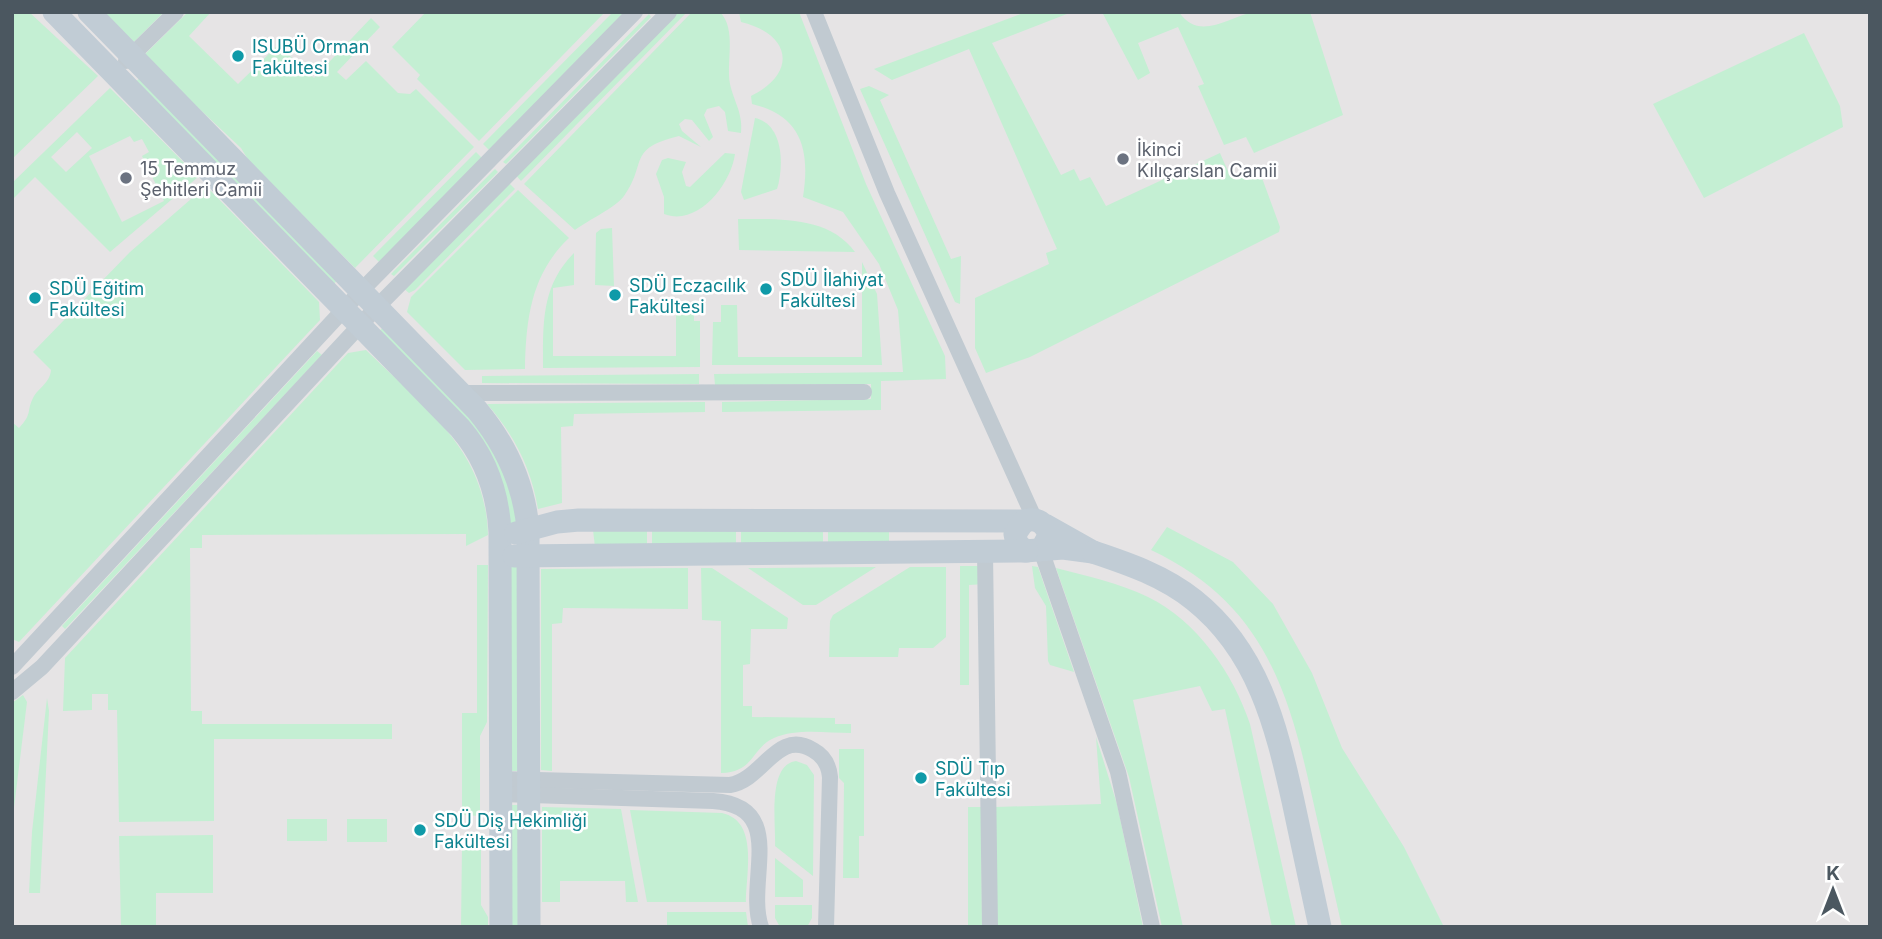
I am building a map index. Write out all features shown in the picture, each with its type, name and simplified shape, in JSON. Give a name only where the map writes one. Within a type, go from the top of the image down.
[{"type":"street","points":[[54,12],[353,317],[471,442],[494,489],[500,548],[501,927]]},
{"type":"street","points":[[89,12],[461,393],[492,429],[509,457],[523,495],[528,529],[529,927]]},
{"type":"street","points":[[114,73],[176,12]]},
{"type":"street","points":[[12,692],[42,667],[369,299],[635,12]]},
{"type":"street","points":[[12,667],[369,299],[669,12]]},
{"type":"street","points":[[814,12],[887,193],[1035,522]]},
{"type":"street","points":[[461,393],[864,392]]},
{"type":"street","points":[[500,548],[528,529],[579,520],[1035,522],[1093,552],[1143,569],[1192,598],[1213,616],[1262,688],[1277,732],[1320,927]]},
{"type":"street","points":[[579,520],[579,555]]},
{"type":"street","points":[[953,520],[953,552]]},
{"type":"street","points":[[1035,522],[1015,534],[1017,544],[1034,551],[1118,772],[1152,927]]},
{"type":"street","points":[[500,548],[528,556],[985,552],[1063,548],[1093,552]]},
{"type":"street","points":[[985,552],[990,927]]},
{"type":"street","points":[[500,787],[741,783],[756,774],[770,756],[785,747],[807,747],[825,761],[830,777],[826,927]]},
{"type":"street","points":[[741,783],[743,808]]},
{"type":"street","points":[[528,787],[722,802],[743,808],[754,820],[759,834],[761,927]]},
{"type":"shaded area","points":[[12,12],[1870,12],[1870,927],[12,927]]},
{"type":"green space","points":[[12,12],[29,12],[98,76],[12,159]]},
{"type":"green space","points":[[100,12],[164,12],[132,44]]},
{"type":"green space","points":[[188,12],[211,12],[189,36],[238,84],[278,45],[314,78],[371,18],[380,27],[337,72],[346,80],[366,61],[398,93],[410,94],[416,89],[474,147],[355,268],[249,161],[241,148],[143,56]]},
{"type":"green space","points":[[426,12],[605,12],[479,141],[417,79],[420,75],[392,47]]},
{"type":"green space","points":[[613,12],[626,12],[490,151],[483,144]]},
{"type":"green space","points":[[675,12],[687,12],[521,181],[515,174]]},
{"type":"green space","points":[[692,12],[720,12],[725,19],[730,37],[730,84],[739,113],[741,133],[728,131],[725,112],[719,106],[707,109],[704,115],[713,137],[709,141],[692,120],[685,119],[679,124],[682,131],[701,147],[679,136],[651,146],[641,158],[624,196],[575,230],[524,184]]},
{"type":"green space","points":[[739,12],[799,12],[866,184],[945,356],[946,379],[881,381],[881,410],[722,412],[722,402],[871,399],[871,384],[715,385],[714,374],[903,372],[898,310],[879,264],[843,212],[803,197],[805,165],[799,138],[782,117],[752,104],[751,96],[766,87],[776,76],[782,66],[782,55],[779,45],[770,35],[741,22]]},
{"type":"green space","points":[[1026,12],[1072,12],[992,43],[1061,175],[1074,169],[1080,181],[1090,177],[1106,206],[1220,153],[1231,178],[1258,167],[1280,227],[1279,232],[1030,357],[986,373],[975,348],[975,298],[1049,264],[1046,253],[1057,249],[969,49],[892,80],[874,69]]},
{"type":"green space","points":[[1102,12],[1179,12],[1187,21],[1205,27],[1254,12],[1310,12],[1343,115],[1254,153],[1246,137],[1224,145],[1198,86],[1204,84],[1178,27],[1138,43],[1150,73],[1138,80]]},
{"type":"green space","points":[[649,14],[651,17],[506,164],[503,162]]},
{"type":"green space","points":[[1804,33],[1840,106],[1843,127],[1704,198],[1653,104]]},
{"type":"green space","points":[[141,77],[340,277],[332,286],[135,82]]},
{"type":"green space","points":[[869,86],[889,95],[880,100],[951,259],[961,256],[960,304],[955,302],[860,89]]},
{"type":"green space","points":[[110,88],[198,177],[110,252],[35,177],[12,200],[12,183]],"holes":[[[77,132],[92,148],[66,172],[51,157]],[[130,136],[134,142],[142,139],[149,152],[142,156],[164,201],[122,222],[89,156]]]},
{"type":"green space","points":[[755,118],[765,122],[777,137],[781,169],[777,189],[744,200],[741,192]]},
{"type":"green space","points":[[476,152],[482,158],[379,262],[373,256]]},
{"type":"green space","points":[[725,153],[735,154],[732,166],[720,190],[711,200],[689,214],[664,214],[664,197],[656,174],[662,160],[668,158],[686,162],[682,172],[686,186],[690,187]]},
{"type":"green space","points":[[495,169],[498,172],[394,276],[391,274]]},
{"type":"green space","points":[[507,181],[515,189],[415,290],[409,293],[403,288]]},
{"type":"green space","points":[[206,186],[319,302],[320,320],[19,642],[12,639],[12,422],[19,428],[23,423],[33,398],[51,370],[33,352],[130,252]]},
{"type":"green space","points":[[518,190],[569,238],[546,267],[533,298],[527,332],[525,369],[465,370],[407,312],[411,297]]},
{"type":"green space","points":[[738,219],[786,220],[817,226],[844,240],[855,252],[739,250]]},
{"type":"green space","points":[[612,228],[614,286],[595,285],[596,233],[601,229]]},
{"type":"green space","points":[[574,253],[574,285],[553,288],[553,356],[676,356],[676,305],[694,305],[694,321],[700,321],[700,367],[543,368],[546,306],[555,279]]},
{"type":"green space","points":[[862,262],[877,294],[882,365],[712,365],[713,322],[721,322],[721,305],[737,305],[738,357],[862,357]]},
{"type":"green space","points":[[386,325],[476,421],[504,464],[517,521],[508,525],[505,504],[379,331]]},
{"type":"green space","points":[[366,350],[429,410],[464,453],[485,505],[488,535],[466,546],[466,534],[202,535],[202,548],[190,548],[191,711],[202,711],[202,724],[392,724],[392,739],[214,739],[214,821],[119,822],[117,710],[108,710],[108,694],[92,694],[92,710],[63,711],[65,658],[348,353]]},
{"type":"green space","points":[[317,351],[322,355],[65,629],[62,626]]},
{"type":"green space","points":[[699,374],[699,384],[482,383],[482,376]]},
{"type":"green space","points":[[705,402],[705,412],[574,414],[573,426],[561,427],[562,503],[538,509],[531,480],[520,453],[506,428],[487,404]]},
{"type":"green space","points":[[889,526],[889,545],[828,545],[828,527]]},
{"type":"green space","points":[[647,527],[647,546],[595,547],[593,530]]},
{"type":"green space","points":[[652,527],[736,527],[736,546],[652,546]]},
{"type":"green space","points":[[741,527],[823,527],[823,545],[741,546]]},
{"type":"green space","points":[[1167,527],[1233,562],[1273,604],[1312,673],[1342,748],[1404,847],[1444,927],[1342,927],[1302,752],[1278,681],[1243,620],[1218,594],[1188,571],[1151,550]]},
{"type":"green space","points":[[509,563],[518,563],[519,771],[510,771]]},
{"type":"green space","points":[[477,565],[488,565],[487,722],[480,736],[480,816],[462,815],[462,713],[477,713]]},
{"type":"green space","points":[[960,566],[986,566],[986,584],[969,585],[969,685],[960,685]]},
{"type":"green space","points":[[1032,566],[1038,567],[1074,672],[1050,665],[1048,661],[1046,606],[1035,588]]},
{"type":"green space","points":[[876,567],[816,605],[803,605],[748,568]]},
{"type":"green space","points":[[910,567],[946,567],[946,637],[933,648],[899,648],[898,657],[829,657],[830,621],[833,615]]},
{"type":"green space","points":[[688,568],[688,609],[563,608],[562,623],[552,624],[552,771],[541,770],[541,569]]},
{"type":"green space","points":[[701,568],[712,568],[788,618],[787,629],[751,629],[750,664],[743,665],[743,706],[752,706],[752,717],[835,718],[835,724],[851,724],[851,733],[802,732],[783,735],[766,743],[740,769],[721,773],[721,621],[702,620]]},
{"type":"green space","points":[[1056,568],[1103,580],[1148,597],[1182,620],[1211,650],[1234,686],[1250,724],[1296,927],[1272,927],[1225,709],[1212,711],[1200,686],[1133,700],[1183,927],[1162,927],[1129,777]]},
{"type":"green space","points":[[23,695],[27,702],[12,824],[12,703]]},
{"type":"green space","points":[[47,698],[49,711],[40,893],[29,893],[32,832]]},
{"type":"green space","points":[[1096,737],[1117,804],[1143,927],[997,927],[995,807],[1101,804]]},
{"type":"green space","points":[[839,749],[864,749],[864,836],[859,836],[859,878],[843,878],[844,783],[839,778]]},
{"type":"green space","points":[[796,761],[807,765],[814,775],[813,876],[775,846],[774,810],[777,784],[787,765]]},
{"type":"green space","points":[[510,805],[520,805],[520,927],[510,927]]},
{"type":"green space","points":[[542,807],[621,809],[638,902],[626,902],[625,881],[560,881],[560,902],[542,902]]},
{"type":"green space","points":[[968,807],[981,807],[982,927],[968,927]]},
{"type":"green space","points":[[630,810],[722,813],[734,818],[746,837],[748,850],[746,902],[647,902]]},
{"type":"green space","points":[[287,819],[327,819],[327,841],[287,841]]},
{"type":"green space","points":[[347,819],[387,819],[387,842],[347,842]]},
{"type":"green space","points":[[213,835],[213,893],[156,893],[156,927],[121,927],[119,836]]},
{"type":"green space","points":[[462,846],[481,846],[481,905],[488,917],[488,927],[461,927]]},
{"type":"green space","points":[[775,858],[803,880],[803,897],[775,897]]},
{"type":"green space","points":[[775,905],[812,905],[812,918],[807,927],[780,927],[775,918]]},
{"type":"green space","points":[[667,912],[746,912],[748,927],[667,927]]},
{"type":"place","name":"ISUBÜ Orman Fakültesi","points":[[238,56]]},
{"type":"place","name":"İkinci Kılıçarslan Camii","points":[[1123,159]]},
{"type":"place","name":"15 Temmuz Şehitleri Camii","points":[[126,178]]},
{"type":"place","name":"SDÜ İlahiyat Fakültesi","points":[[766,289]]},
{"type":"place","name":"SDÜ Eczacılık Fakültesi","points":[[615,295]]},
{"type":"place","name":"SDÜ Eğitim Fakültesi","points":[[35,298]]},
{"type":"place","name":"SDÜ Tıp Fakültesi","points":[[921,778]]},
{"type":"place","name":"SDÜ Diş Hekimliği Fakültesi","points":[[420,830]]}]
